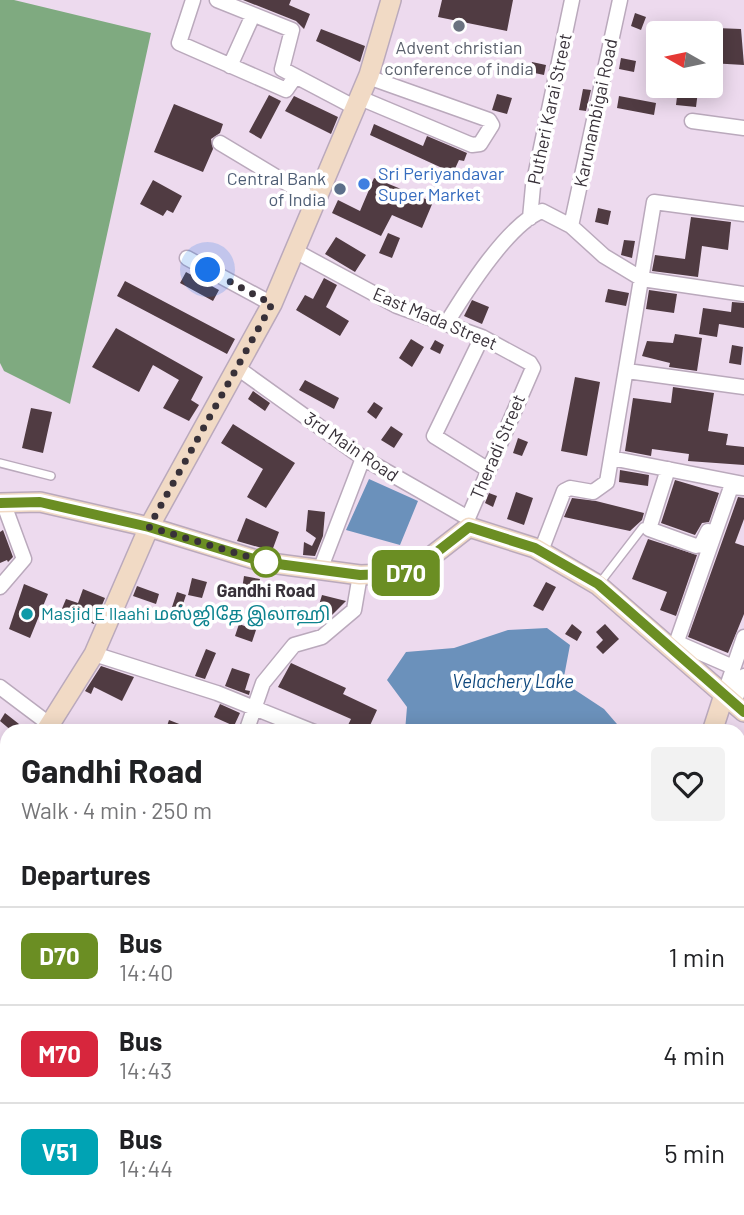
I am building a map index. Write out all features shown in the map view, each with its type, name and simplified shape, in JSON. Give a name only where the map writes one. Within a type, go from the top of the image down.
[{"type":"street","points":[[193,0],[178,42],[288,90],[301,76]]},
{"type":"street","points":[[217,0],[292,30],[281,67],[359,102],[472,145],[480,144],[492,125],[489,120],[368,77]]},
{"type":"street","points":[[50,724],[94,653],[149,527],[239,369],[297,252],[359,102],[391,0]]},
{"type":"street","name":"Putheri Karai Street","points":[[536,214],[533,186],[572,0]]},
{"type":"street","name":"Karunambigai Road","points":[[571,226],[620,0]]},
{"type":"street","points":[[230,66],[253,15]]},
{"type":"street","points":[[692,121],[744,128]]},
{"type":"street","points":[[220,142],[318,202]]},
{"type":"street","points":[[541,551],[563,493],[570,488],[593,492],[607,482],[656,201],[744,214]]},
{"type":"street","points":[[446,324],[484,266],[536,214],[571,226],[604,256],[642,279],[744,294]]},
{"type":"street","name":"East Mada Street","points":[[297,252],[397,306],[482,337],[529,361],[533,369]]},
{"type":"street","points":[[187,258],[272,304]]},
{"type":"street","points":[[482,337],[434,432],[439,442],[487,469]]},
{"type":"street","name":"3rd Main Road","points":[[239,369],[363,458],[469,523]]},
{"type":"street","name":"Theradi Street","points":[[469,523],[487,469],[533,369]]},
{"type":"street","points":[[626,371],[744,387]]},
{"type":"street","points":[[320,570],[363,458]]},
{"type":"street","points":[[611,458],[744,486]]},
{"type":"street","points":[[668,469],[649,529],[696,546],[701,545],[729,481]]},
{"type":"street","points":[[739,672],[680,644],[678,638],[731,487],[744,486]]},
{"type":"street","points":[[0,587],[24,559],[3,513],[40,502],[149,527],[263,562],[360,575],[410,573],[469,523],[541,551],[598,584],[734,703]]},
{"type":"street","points":[[249,724],[263,683],[294,645],[322,636],[354,610],[360,575]]},
{"type":"street","points":[[718,724],[734,703],[744,637]]},
{"type":"street","points":[[94,653],[294,724]]},
{"type":"street","points":[[0,687],[42,724]]},
{"type":"lane","points":[[0,463],[51,476]]},
{"type":"lane","points":[[598,584],[643,527]]},
{"type":"green space","points":[[0,0],[14,0],[151,33],[70,404],[4,371],[0,363]]},
{"type":"water","points":[[369,479],[418,501],[400,545],[346,530]]},
{"type":"water","name":"Velachery Lake","points":[[547,628],[570,645],[563,682],[604,709],[617,724],[406,724],[407,707],[387,680],[406,652],[454,648],[508,630]]},
{"type":"building","points":[[243,0],[291,0],[289,5],[310,14],[304,29],[296,21]]},
{"type":"building","points":[[442,0],[513,0],[507,31],[438,17]]},
{"type":"building","points":[[635,13],[646,17],[641,30],[631,26]]},
{"type":"building","points":[[723,28],[741,29],[744,65],[723,64]]},
{"type":"building","points":[[321,29],[365,46],[360,62],[316,41]]},
{"type":"building","points":[[621,58],[636,61],[634,72],[619,69]]},
{"type":"building","points":[[532,62],[546,65],[544,75],[530,72]]},
{"type":"building","points":[[583,89],[591,90],[586,111],[579,110]]},
{"type":"building","points":[[497,94],[512,98],[507,114],[492,110]]},
{"type":"building","points":[[269,95],[281,101],[261,139],[249,132]]},
{"type":"building","points":[[294,96],[338,117],[331,134],[285,111]]},
{"type":"building","points":[[619,96],[656,103],[654,115],[617,108]]},
{"type":"building","points":[[677,98],[697,98],[696,107],[676,105]]},
{"type":"building","points":[[174,104],[223,124],[220,133],[211,139],[213,149],[203,172],[154,152]]},
{"type":"building","points":[[374,124],[423,146],[427,136],[467,153],[464,161],[459,160],[453,173],[370,135]]},
{"type":"building","points":[[374,178],[433,202],[422,228],[392,215],[381,236],[332,213],[338,200],[360,211]]},
{"type":"building","points":[[153,180],[182,196],[173,213],[167,210],[163,216],[140,204]]},
{"type":"building","points":[[598,208],[611,211],[608,225],[595,222]]},
{"type":"building","points":[[691,217],[731,222],[728,250],[702,246],[698,277],[652,271],[655,255],[685,259]]},
{"type":"building","points":[[388,233],[400,238],[392,258],[379,253]]},
{"type":"building","points":[[336,237],[366,255],[355,272],[325,254]]},
{"type":"building","points":[[624,240],[635,241],[632,258],[621,255]]},
{"type":"building","points":[[186,272],[219,290],[213,301],[180,283]]},
{"type":"building","points":[[324,278],[337,285],[326,307],[349,321],[340,336],[296,310],[305,295],[313,299]]},
{"type":"building","points":[[125,281],[235,339],[227,354],[117,296]]},
{"type":"building","points":[[608,289],[629,293],[626,306],[605,302]]},
{"type":"building","points":[[649,290],[677,294],[674,313],[646,309]]},
{"type":"building","points":[[472,300],[489,307],[482,324],[464,316]]},
{"type":"building","points":[[732,302],[744,303],[744,328],[719,324],[717,337],[699,334],[703,308],[731,312]]},
{"type":"building","points":[[116,328],[203,377],[191,400],[199,405],[189,421],[163,408],[179,380],[153,365],[139,392],[92,367]]},
{"type":"building","points":[[675,334],[702,338],[697,371],[669,367],[670,363],[642,356],[647,341],[673,343]]},
{"type":"building","points":[[411,339],[424,347],[412,367],[399,358]]},
{"type":"building","points":[[435,340],[444,345],[440,354],[430,349]]},
{"type":"building","points":[[732,345],[743,347],[741,365],[729,363]]},
{"type":"building","points":[[575,377],[600,382],[587,456],[561,451]]},
{"type":"building","points":[[305,380],[339,398],[334,409],[299,390]]},
{"type":"building","points":[[673,387],[714,393],[708,431],[728,434],[726,445],[744,447],[744,465],[688,461],[689,454],[652,449],[651,456],[625,451],[633,398],[671,403]]},
{"type":"building","points":[[253,391],[270,403],[265,411],[248,399]]},
{"type":"building","points":[[374,402],[383,408],[376,419],[367,412]]},
{"type":"building","points":[[31,408],[52,412],[43,453],[22,448]]},
{"type":"building","points":[[233,424],[295,463],[266,508],[247,497],[263,469],[221,443]]},
{"type":"building","points":[[391,426],[403,434],[394,448],[381,440]]},
{"type":"building","points":[[518,438],[528,442],[522,456],[513,453]]},
{"type":"building","points":[[620,470],[649,475],[648,486],[619,482]]},
{"type":"building","points":[[675,480],[719,493],[709,522],[702,523],[695,535],[661,523]]},
{"type":"building","points":[[516,492],[533,498],[524,525],[507,519]]},
{"type":"building","points":[[489,493],[497,496],[493,507],[485,503]]},
{"type":"building","points":[[738,497],[744,498],[744,519],[735,543],[744,546],[744,614],[728,653],[688,637]]},
{"type":"building","points":[[572,498],[644,513],[642,520],[630,531],[564,517]]},
{"type":"building","points":[[308,510],[325,512],[323,536],[315,556],[303,555],[304,542],[312,546],[316,538],[306,531]]},
{"type":"building","points":[[246,518],[279,532],[272,551],[237,541]]},
{"type":"building","points":[[3,530],[13,557],[8,562],[7,560],[0,563],[0,532]]},
{"type":"building","points":[[648,539],[697,555],[676,616],[660,610],[667,592],[632,579]]},
{"type":"building","points":[[244,576],[260,579],[257,592],[242,589]]},
{"type":"building","points":[[192,578],[207,582],[202,598],[188,595]]},
{"type":"building","points":[[546,582],[556,587],[543,611],[533,606]]},
{"type":"building","name":"Masjid E Ilaahi மஸ்ஜிதே இலாஹி","points":[[24,584],[48,594],[30,638],[9,629]]},
{"type":"building","points":[[137,586],[159,594],[156,604],[133,596]]},
{"type":"building","points":[[83,589],[105,598],[94,624],[61,611],[66,599],[78,603]]},
{"type":"building","points":[[177,592],[186,595],[181,610],[172,607]]},
{"type":"building","points":[[322,595],[346,601],[326,621],[315,618]]},
{"type":"building","points":[[239,624],[256,630],[252,642],[235,636]]},
{"type":"building","points":[[572,624],[582,632],[577,641],[565,634]]},
{"type":"building","points":[[605,624],[619,639],[603,654],[596,647],[603,640],[596,632]]},
{"type":"building","points":[[206,649],[216,653],[205,679],[195,676]]},
{"type":"building","points":[[291,663],[346,688],[343,694],[377,710],[371,724],[348,724],[351,719],[278,687]]},
{"type":"building","points":[[101,666],[134,677],[122,701],[94,687],[91,694],[85,691]]},
{"type":"building","points":[[232,668],[250,674],[245,690],[250,691],[249,695],[225,686]]},
{"type":"building","points":[[220,704],[240,713],[235,724],[214,717]]},
{"type":"building","points":[[5,713],[19,724],[4,724],[0,721]]},
{"type":"bus line","name":"D70","points":[[0,503],[40,502],[149,527],[263,562],[360,575],[410,573],[469,527],[488,532],[535,548],[598,584],[744,712]]},
{"type":"place","name":"Advent christian conference of india","points":[[459,26]]},
{"type":"place","name":"Sri Periyandavar Super Market","points":[[364,184]]},
{"type":"place","name":"Central Bank of India","points":[[340,189]]},
{"type":"place","name":"Gandhi Road","points":[[266,562]]},
{"type":"place","name":"Masjid E Ilaahi மஸ்ஜிதே இலாஹி","points":[[27,614]]},
{"type":"route","points":[[208,270],[272,304],[239,369],[206,422],[149,527],[266,562]]}]
